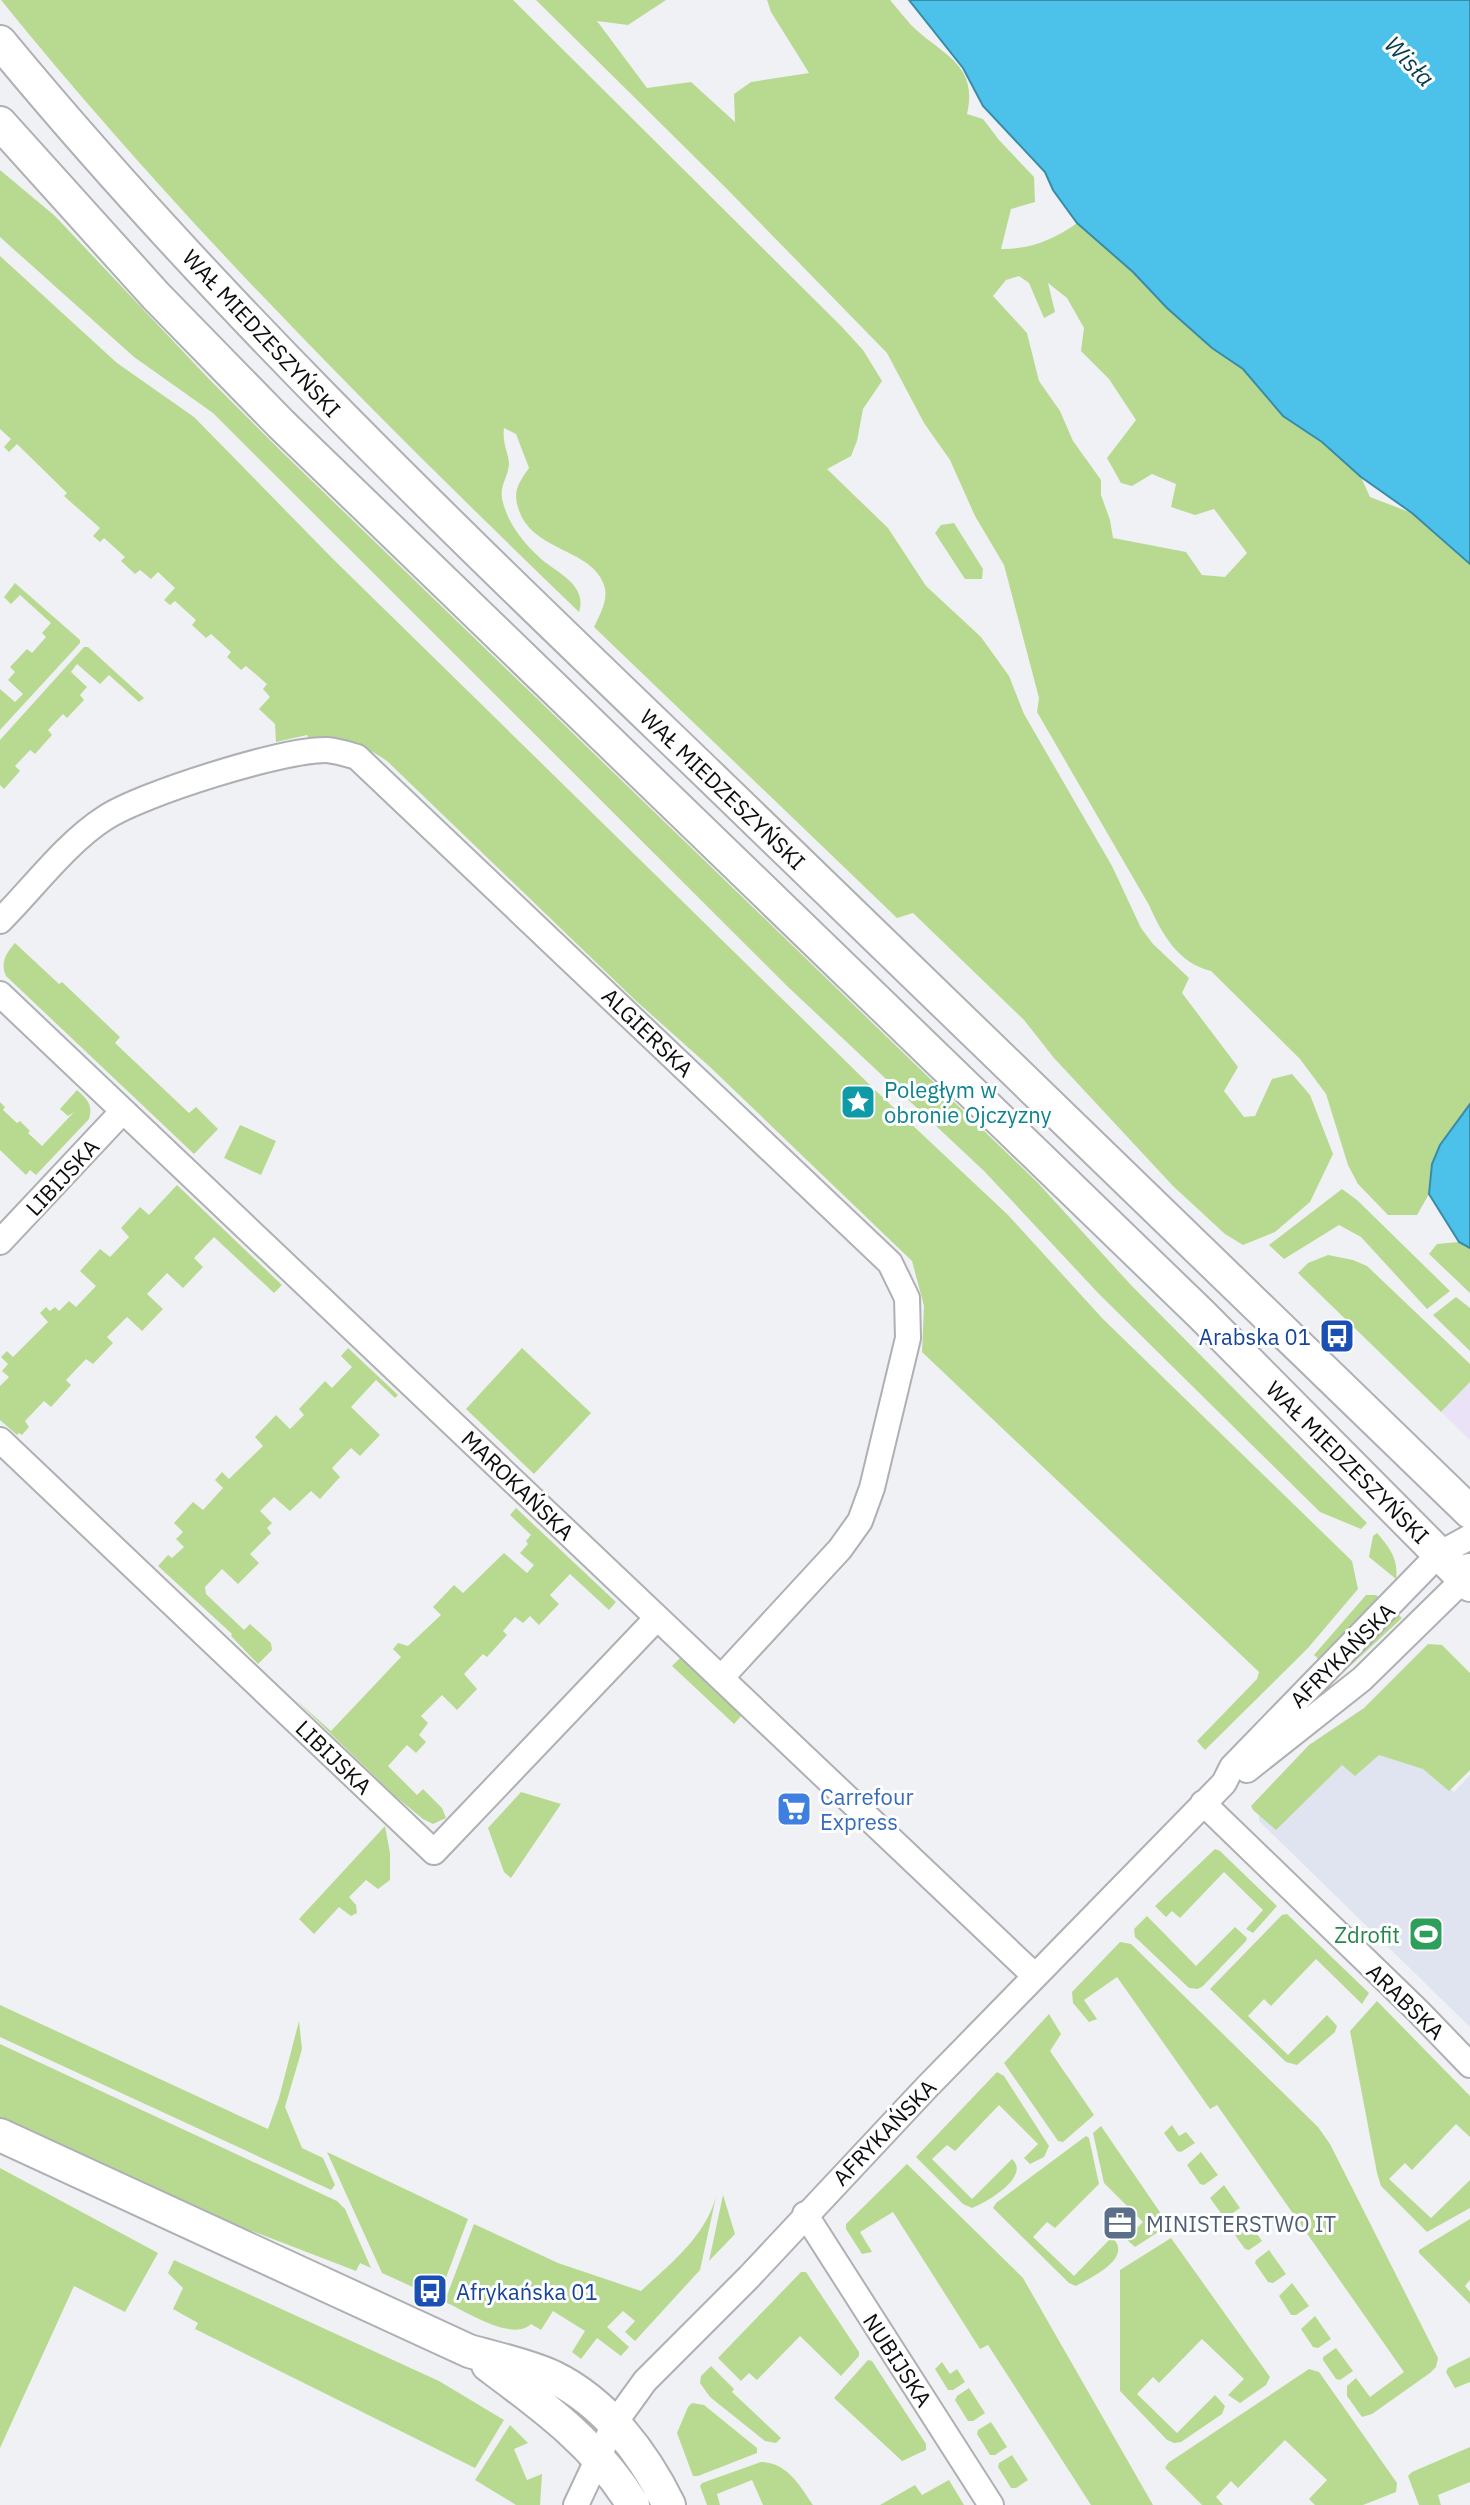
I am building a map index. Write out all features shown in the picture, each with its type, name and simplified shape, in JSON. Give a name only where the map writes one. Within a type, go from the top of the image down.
[{"type":"main road","name":"WAŁ MIEDZESZYŃSKI","points":[[0,42],[95,153],[217,287],[400,476],[1470,1512]]},
{"type":"main road","name":"WAŁ MIEDZESZYŃSKI","points":[[0,123],[146,285],[292,434],[1193,1305],[1439,1554],[1468,1576]]},
{"type":"main road","points":[[0,2135],[469,2351],[551,2376],[592,2402],[614,2424],[647,2464],[669,2505]]},
{"type":"main road","points":[[469,2351],[564,2422],[619,2482],[633,2505]]},
{"type":"street","name":"ALGIERSKA","points":[[0,921],[85,833],[119,809],[210,776],[292,754],[326,750],[357,757],[890,1263],[907,1298],[908,1338],[872,1488],[860,1521],[840,1549],[721,1678]]},
{"type":"street","name":"MAROKAŃSKA","points":[[0,994],[1035,1976]]},
{"type":"street","name":"LIBIJSKA","points":[[0,1242],[123,1111]]},
{"type":"street","name":"LIBIJSKA","points":[[0,1440],[434,1852],[657,1618]]},
{"type":"street","name":"AFRYKAŃSKA","points":[[576,2505],[614,2424],[645,2381],[1224,1783],[1232,1767],[1439,1554],[1470,1537]]},
{"type":"street","name":"AFRYKAŃSKA","points":[[1224,1783],[1239,1777],[1362,1679],[1468,1576]]},
{"type":"street","name":"ARABSKA","points":[[1203,1803],[1470,2065]]},
{"type":"street","name":"NUBIJSKA","points":[[805,2214],[991,2505]]},
{"type":"shaded area","points":[[1470,1382],[1470,1440],[1441,1412]]},
{"type":"shaded area","points":[[1376,1716],[1454,1792],[1470,1775],[1470,2027],[1259,1821],[1259,1799]]},
{"type":"green space","points":[[1,0],[513,0],[863,350],[882,381],[863,409],[851,456],[827,469],[888,528],[926,586],[981,637],[1009,676],[1024,714],[1112,866],[1141,928],[1153,944],[1189,978],[1182,993],[1238,1067],[1224,1091],[1244,1117],[1255,1116],[1272,1079],[1292,1074],[1310,1095],[1333,1154],[1310,1202],[1275,1232],[1243,1245],[1225,1234],[1173,1186],[1054,1058],[1024,1020],[913,913],[897,918],[594,627],[605,596],[598,573],[538,535],[527,526],[520,513],[517,489],[529,468],[516,434],[504,428],[509,464],[502,488],[504,506],[528,546],[575,586],[581,602],[579,612],[428,465],[208,238],[68,81]]},
{"type":"green space","points":[[536,0],[666,0],[628,25],[597,21],[647,88],[691,82],[735,122],[734,94],[751,82],[809,73],[771,12],[767,0],[890,0],[911,25],[945,52],[962,71],[969,97],[967,114],[983,119],[1034,177],[1035,202],[1011,209],[1001,249],[1021,248],[1041,242],[1077,223],[1212,348],[1243,369],[1282,416],[1322,442],[1361,477],[1370,497],[1412,513],[1470,564],[1470,1121],[1432,1164],[1429,1194],[1417,1215],[1388,1215],[1358,1184],[1348,1165],[1326,1094],[1300,1059],[1211,971],[1189,961],[1172,946],[1037,712],[1039,698],[1004,565],[975,516],[950,460],[924,423],[887,353]],"holes":[[[1019,276],[1029,283],[1044,318],[1055,312],[1048,283],[1067,298],[1084,328],[1081,351],[1109,379],[1136,420],[1107,458],[1121,483],[1132,486],[1152,474],[1176,484],[1171,507],[1195,515],[1214,509],[1247,553],[1225,577],[1202,575],[1186,552],[1113,538],[1101,495],[1101,480],[1073,441],[1060,411],[1039,381],[1027,333],[993,296],[1006,280]]]},
{"type":"green space","points":[[0,170],[55,216],[281,451],[1038,1183],[1130,1284],[1367,1523],[1361,1529],[1320,1512],[1099,1294],[984,1171],[787,986],[213,413],[134,357],[0,237]]},
{"type":"green space","points":[[0,256],[117,363],[194,417],[333,559],[870,1085],[862,1093],[857,1089],[844,1103],[858,1116],[871,1102],[868,1098],[875,1090],[1008,1215],[1103,1319],[1352,1561],[1358,1589],[1308,1648],[1205,1750],[1197,1741],[1257,1679],[1259,1672],[922,1352],[924,1306],[912,1261],[387,761],[368,749],[341,740],[309,739],[307,735],[276,742],[275,724],[259,709],[270,697],[263,689],[267,684],[246,666],[241,670],[227,657],[231,652],[211,634],[206,638],[192,625],[196,620],[175,601],[170,605],[164,600],[175,588],[158,572],[151,579],[140,570],[135,574],[121,561],[125,557],[104,538],[100,542],[93,536],[100,528],[64,496],[67,493],[17,444],[9,452],[4,447],[11,439],[0,429]]},
{"type":"green space","points":[[954,523],[983,569],[982,579],[965,579],[935,533],[941,525]]},
{"type":"green space","points":[[15,583],[80,643],[0,730],[0,689],[15,702],[23,694],[8,680],[15,672],[10,667],[27,649],[32,653],[46,637],[42,633],[51,623],[20,595],[11,604],[4,597]]},
{"type":"green space","points":[[84,647],[88,647],[144,698],[139,702],[109,675],[100,684],[77,664],[71,672],[87,687],[80,695],[84,700],[67,718],[63,714],[48,730],[52,735],[35,754],[30,750],[15,766],[20,771],[4,789],[0,785],[0,740]]},
{"type":"green space","points":[[15,943],[120,1037],[115,1043],[189,1113],[196,1107],[218,1129],[194,1154],[6,976],[5,958]]},
{"type":"green space","points":[[77,1090],[89,1103],[89,1119],[36,1175],[30,1170],[26,1175],[0,1150],[0,1102],[5,1107],[3,1110],[17,1123],[20,1121],[42,1146],[74,1112],[68,1116],[60,1109]]},
{"type":"green space","points":[[240,1125],[276,1141],[261,1175],[224,1158]]},
{"type":"green space","points":[[177,1185],[282,1285],[274,1293],[214,1237],[194,1258],[203,1267],[183,1288],[167,1273],[147,1294],[163,1309],[142,1331],[127,1317],[107,1337],[113,1343],[93,1364],[86,1359],[66,1380],[71,1385],[51,1407],[44,1401],[25,1421],[29,1427],[22,1435],[17,1435],[0,1420],[0,1386],[9,1377],[2,1371],[8,1364],[1,1357],[7,1351],[13,1357],[48,1322],[40,1313],[46,1307],[50,1311],[55,1307],[59,1311],[69,1301],[76,1307],[96,1286],[80,1271],[100,1249],[110,1257],[129,1237],[121,1228],[140,1207],[149,1215]]},
{"type":"green space","points":[[1342,1189],[1450,1291],[1427,1309],[1361,1237],[1339,1225],[1284,1259],[1269,1245]]},
{"type":"green space","points":[[1459,1242],[1470,1248],[1470,1293],[1429,1254],[1437,1244]]},
{"type":"green space","points":[[1328,1255],[1367,1266],[1470,1364],[1470,1382],[1441,1412],[1298,1273],[1308,1263]]},
{"type":"green space","points":[[1456,1297],[1470,1308],[1470,1351],[1433,1315]]},
{"type":"green space","points":[[348,1348],[398,1395],[395,1398],[376,1380],[351,1407],[380,1435],[360,1456],[351,1448],[332,1468],[340,1477],[320,1499],[311,1491],[290,1511],[274,1497],[260,1511],[272,1523],[267,1528],[271,1533],[250,1554],[259,1563],[238,1584],[222,1569],[205,1587],[206,1594],[244,1630],[250,1624],[271,1643],[272,1650],[258,1664],[232,1634],[158,1566],[168,1555],[172,1558],[184,1547],[176,1539],[183,1532],[174,1523],[193,1502],[203,1510],[223,1488],[215,1480],[222,1472],[229,1479],[263,1446],[255,1437],[276,1415],[290,1429],[304,1415],[299,1409],[325,1381],[332,1388],[352,1367],[341,1356]]},
{"type":"green space","points":[[522,1348],[591,1413],[534,1474],[466,1409]]},
{"type":"green space","points":[[516,1508],[616,1602],[609,1610],[570,1574],[550,1595],[559,1604],[539,1625],[530,1616],[523,1623],[515,1617],[503,1631],[507,1635],[487,1657],[483,1654],[464,1674],[477,1689],[457,1710],[442,1695],[421,1716],[428,1723],[419,1735],[426,1742],[416,1753],[407,1745],[388,1766],[417,1795],[423,1789],[442,1808],[446,1818],[433,1824],[395,1796],[296,1700],[331,1731],[401,1657],[393,1649],[398,1643],[408,1646],[441,1615],[433,1607],[454,1585],[463,1593],[504,1553],[527,1573],[534,1565],[520,1553],[531,1535],[510,1515]]},
{"type":"green space","points":[[1377,1533],[1394,1559],[1396,1579],[1369,1557],[1373,1536]]},
{"type":"green space","points":[[1366,1595],[1376,1595],[1382,1600],[1321,1661],[1314,1655]]},
{"type":"green space","points":[[1396,1612],[1402,1618],[1333,1682],[1330,1680]]},
{"type":"green space","points":[[1428,1644],[1442,1645],[1470,1673],[1470,1770],[1449,1791],[1423,1769],[1379,1755],[1355,1776],[1342,1765],[1276,1830],[1253,1810],[1251,1806],[1309,1745],[1364,1708]]},
{"type":"green space","points":[[681,1657],[742,1715],[734,1724],[672,1666]]},
{"type":"green space","points":[[521,1792],[561,1804],[511,1878],[504,1872],[488,1828]]},
{"type":"green space","points":[[385,1826],[390,1853],[390,1880],[378,1889],[366,1880],[349,1897],[356,1905],[357,1913],[351,1916],[339,1907],[314,1934],[299,1919]]},
{"type":"green space","points":[[1215,1849],[1277,1906],[1253,1933],[1246,1929],[1263,1910],[1224,1872],[1180,1918],[1172,1911],[1166,1917],[1155,1906]]},
{"type":"green space","points":[[1287,1914],[1369,1993],[1362,2004],[1316,1959],[1271,2006],[1264,1999],[1248,2016],[1288,2055],[1327,2015],[1337,2026],[1335,2032],[1297,2065],[1286,2062],[1210,1989],[1282,1915]]},
{"type":"green space","points":[[1147,1916],[1196,1966],[1235,1927],[1247,1938],[1203,1986],[1189,1988],[1135,1937],[1134,1929]]},
{"type":"green space","points":[[1120,1942],[1131,1944],[1318,2127],[1330,2144],[1438,2358],[1436,2367],[1430,2373],[1372,2414],[1362,2417],[1347,2396],[1347,2386],[1356,2378],[1370,2397],[1404,2372],[1217,2105],[1210,2109],[1117,1977],[1084,2000],[1097,2019],[1089,2022],[1073,2003],[1072,1992]]},
{"type":"green space","points":[[1377,2001],[1470,2096],[1470,2137],[1456,2124],[1412,2170],[1405,2163],[1389,2179],[1431,2218],[1470,2180],[1470,2208],[1427,2232],[1381,2186],[1377,2173],[1350,2031]]},
{"type":"green space","points":[[0,2005],[268,2129],[299,2021],[302,2049],[285,2107],[302,2148],[323,2158],[335,2185],[331,2190],[0,2037]]},
{"type":"green space","points":[[1049,2014],[1061,2034],[1050,2051],[1094,2115],[1063,2142],[1058,2141],[1004,2063]]},
{"type":"green space","points":[[0,2044],[337,2201],[345,2209],[371,2268],[360,2263],[356,2271],[200,2211],[0,2120]]},
{"type":"green space","points":[[997,2072],[1004,2076],[1049,2146],[1044,2157],[1030,2164],[1024,2158],[1038,2144],[999,2105],[955,2151],[947,2145],[932,2159],[972,2199],[1012,2159],[1016,2166],[1016,2173],[1005,2188],[972,2208],[963,2204],[916,2157]]},
{"type":"green space","points":[[1172,2125],[1179,2136],[1186,2132],[1195,2143],[1181,2152],[1177,2151],[1164,2133]]},
{"type":"green space","points":[[1101,2126],[1166,2221],[1163,2229],[1135,2247],[1126,2239],[1143,2222],[1104,2183],[1093,2133]]},
{"type":"green space","points":[[1086,2136],[1099,2184],[1055,2228],[1047,2222],[1033,2237],[1074,2276],[1112,2237],[1118,2252],[1114,2259],[1100,2272],[1076,2286],[1069,2283],[993,2208]]},
{"type":"green space","points":[[327,2152],[468,2219],[441,2291],[420,2281],[415,2288],[382,2273]]},
{"type":"green space","points":[[1201,2152],[1218,2175],[1204,2185],[1200,2184],[1187,2165]]},
{"type":"green space","points":[[907,2164],[1023,2278],[1153,2505],[1091,2505],[988,2345],[980,2349],[893,2212],[860,2232],[872,2252],[862,2254],[846,2224]]},
{"type":"green space","points":[[0,2168],[158,2253],[125,2312],[74,2286],[0,2448]]},
{"type":"green space","points":[[1224,2185],[1240,2208],[1227,2217],[1210,2198]]},
{"type":"green space","points":[[723,2195],[735,2234],[709,2261]]},
{"type":"green space","points":[[716,2197],[700,2270],[635,2341],[625,2332],[635,2321],[623,2311],[607,2327],[629,2347],[621,2356],[597,2338],[581,2359],[572,2352],[585,2331],[553,2311],[541,2330],[531,2324],[513,2330],[490,2324],[447,2303],[446,2298],[474,2224],[558,2263],[641,2291],[695,2237],[711,2212]]},
{"type":"green space","points":[[1246,2218],[1262,2241],[1249,2250],[1232,2231]]},
{"type":"green space","points":[[1470,2219],[1470,2280],[1465,2286],[1470,2292],[1470,2304],[1419,2250]]},
{"type":"green space","points":[[1171,2238],[1270,2377],[1266,2385],[1240,2403],[1228,2395],[1244,2379],[1202,2339],[1159,2383],[1153,2377],[1137,2394],[1177,2433],[1215,2395],[1225,2406],[1222,2414],[1181,2442],[1174,2443],[1167,2440],[1120,2391],[1120,2270]]},
{"type":"green space","points":[[1269,2250],[1286,2274],[1273,2283],[1268,2282],[1255,2263]]},
{"type":"green space","points":[[174,2260],[439,2381],[504,2420],[475,2468],[195,2329],[198,2323],[173,2309],[183,2288],[168,2273]]},
{"type":"green space","points":[[801,2272],[806,2272],[859,2356],[841,2376],[800,2336],[757,2380],[749,2373],[741,2381],[718,2358]]},
{"type":"green space","points":[[1292,2283],[1309,2306],[1296,2315],[1291,2315],[1279,2296]]},
{"type":"green space","points":[[1315,2316],[1331,2339],[1318,2348],[1313,2347],[1301,2329]]},
{"type":"green space","points":[[1336,2348],[1353,2371],[1340,2380],[1336,2379],[1323,2360]]},
{"type":"green space","points":[[1470,2357],[1470,2382],[1455,2388],[1446,2372]]},
{"type":"green space","points":[[868,2360],[872,2361],[926,2444],[926,2450],[902,2461],[834,2398]]},
{"type":"green space","points":[[942,2362],[950,2374],[957,2369],[965,2382],[948,2390],[935,2369]]},
{"type":"green space","points":[[711,2366],[734,2389],[732,2392],[781,2438],[776,2443],[765,2441],[710,2397],[700,2383],[701,2376]]},
{"type":"green space","points":[[1309,2369],[1319,2372],[1397,2483],[1396,2492],[1363,2505],[1315,2505],[1309,2499],[1327,2480],[1285,2440],[1238,2488],[1231,2481],[1216,2497],[1223,2505],[1202,2505],[1165,2468],[1168,2463]]},
{"type":"green space","points":[[969,2388],[985,2413],[973,2421],[968,2421],[955,2400]]},
{"type":"green space","points":[[692,2403],[704,2405],[757,2448],[757,2453],[693,2476],[677,2433]]},
{"type":"green space","points":[[991,2422],[1007,2447],[995,2455],[990,2455],[977,2434]]},
{"type":"green space","points":[[510,2425],[528,2443],[514,2449],[527,2480],[542,2474],[540,2505],[516,2505],[475,2480]]},
{"type":"green space","points":[[1470,2447],[1470,2482],[1438,2495],[1441,2505],[1419,2505],[1408,2476]]},
{"type":"green space","points":[[1012,2455],[1028,2480],[1016,2488],[1011,2488],[998,2467]]},
{"type":"green space","points":[[761,2462],[786,2471],[813,2505],[763,2505],[752,2480],[717,2494],[720,2505],[707,2505],[700,2486],[702,2483]]},
{"type":"green space","points":[[949,2480],[964,2505],[880,2505],[915,2485],[922,2495]]},
{"type":"water","name":"Wisła","points":[[909,0],[1470,0],[1470,564],[1412,513],[1361,477],[1322,442],[1283,416],[1243,369],[1212,348],[1077,223],[1053,190],[1045,172],[983,106],[963,68]]},
{"type":"water","points":[[1470,1104],[1470,1248],[1459,1242],[1429,1194],[1432,1164],[1440,1145]]},
{"type":"place","name":"Poległym w obronie Ojczyzny","points":[[858,1102]]},
{"type":"place","name":"Arabska 01","points":[[1337,1336]]},
{"type":"place","name":"Carrefour Express","points":[[794,1809]]},
{"type":"place","name":"Zdrofit","points":[[1426,1934]]},
{"type":"place","name":"MINISTERSTWO IT","points":[[1120,2223]]},
{"type":"place","name":"Afrykańska 01","points":[[430,2291]]}]
